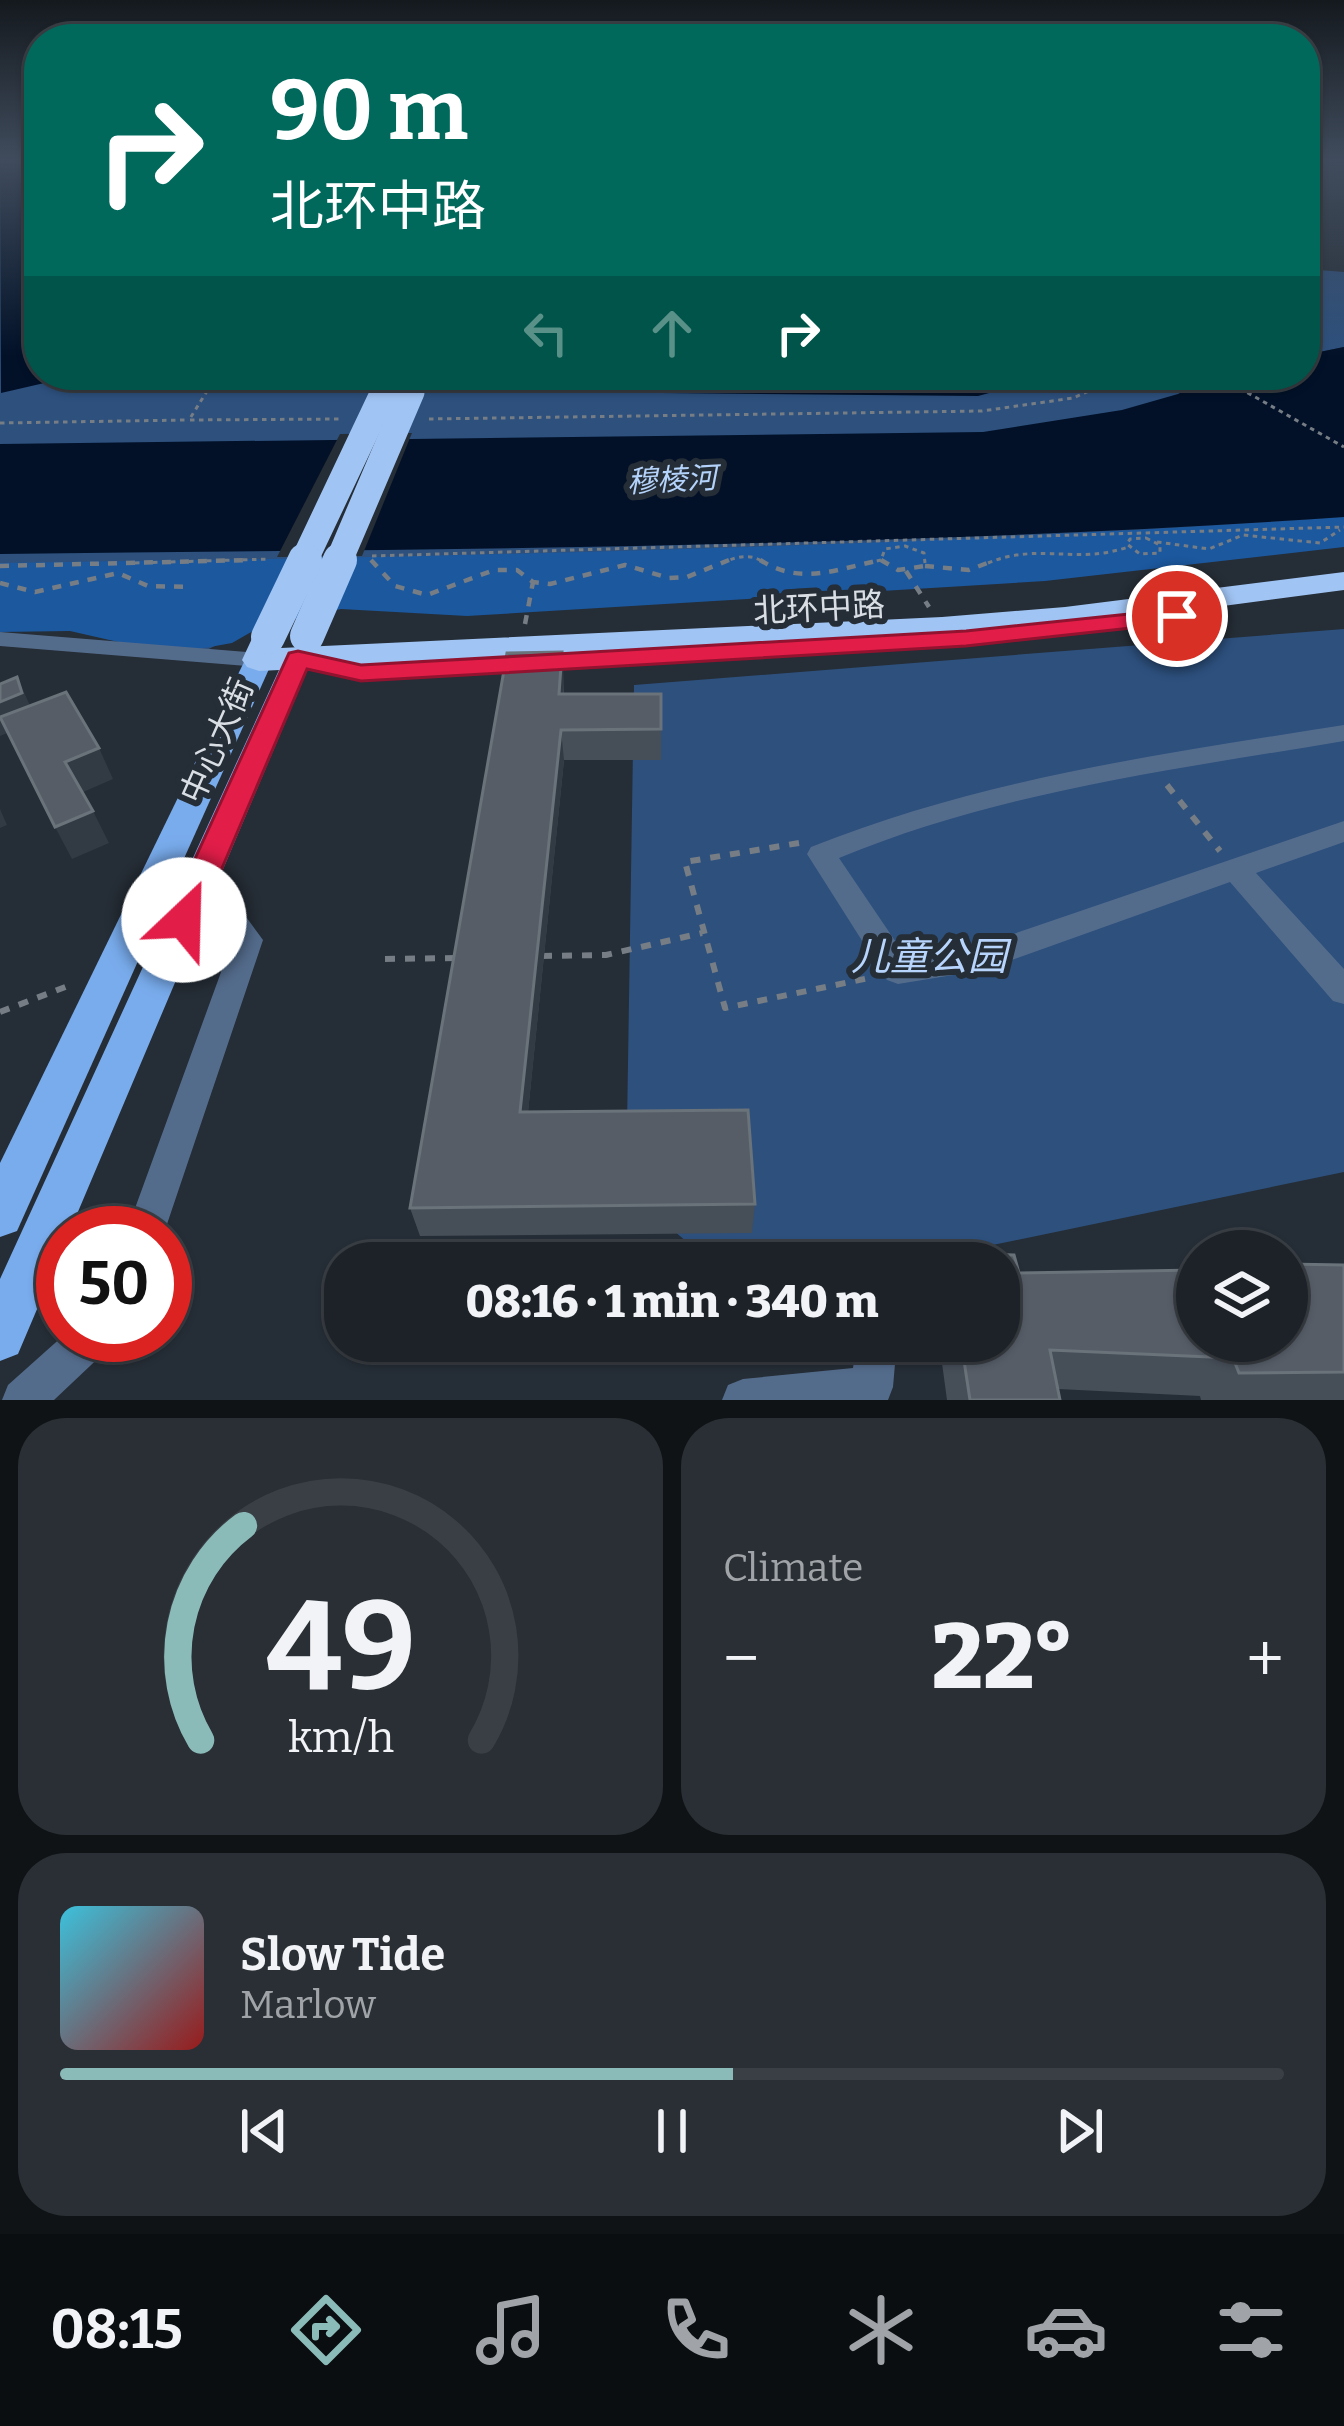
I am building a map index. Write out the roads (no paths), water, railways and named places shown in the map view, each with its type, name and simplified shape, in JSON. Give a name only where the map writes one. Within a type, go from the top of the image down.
[{"type":"highway","name":"中心大街","points":[[283,648],[386,390]]},
{"type":"highway","name":"中心大街","points":[[283,648],[411,390]]},
{"type":"highway","name":"北环中路","points":[[283,648],[520,649],[942,627],[1065,617],[1344,580]]},
{"type":"highway","name":"北环中路","points":[[283,648],[361,673],[1093,628],[1344,594]]},
{"type":"main road","name":"中心大街","points":[[0,1336],[202,878],[283,648]]},
{"type":"main road","name":"中心大街","points":[[0,1214],[116,968],[283,648]]},
{"type":"street","name":"北环中路","points":[[0,639],[283,648]]},
{"type":"street","points":[[1344,734],[998,794],[884,824],[823,853],[898,971],[984,957],[1344,831]]},
{"type":"street","points":[[1235,869],[1344,991]]},
{"type":"street","points":[[154,1206],[248,940],[202,878]]},
{"type":"street","points":[[23,1400],[65,1362]]},
{"type":"street","points":[[743,1400],[872,1387],[875,1362]]},
{"type":"water","points":[[0,225],[24,225],[24,388],[1,393]]},
{"type":"water","name":"穆棱河","points":[[1344,347],[1344,517],[840,541],[0,554],[0,444],[983,432],[1122,410],[1186,390],[1320,390],[1320,352]]},
{"type":"water","points":[[353,390],[1000,390],[978,396]]},
{"type":"park label","name":"儿童公园","points":[[929,957]]}]
